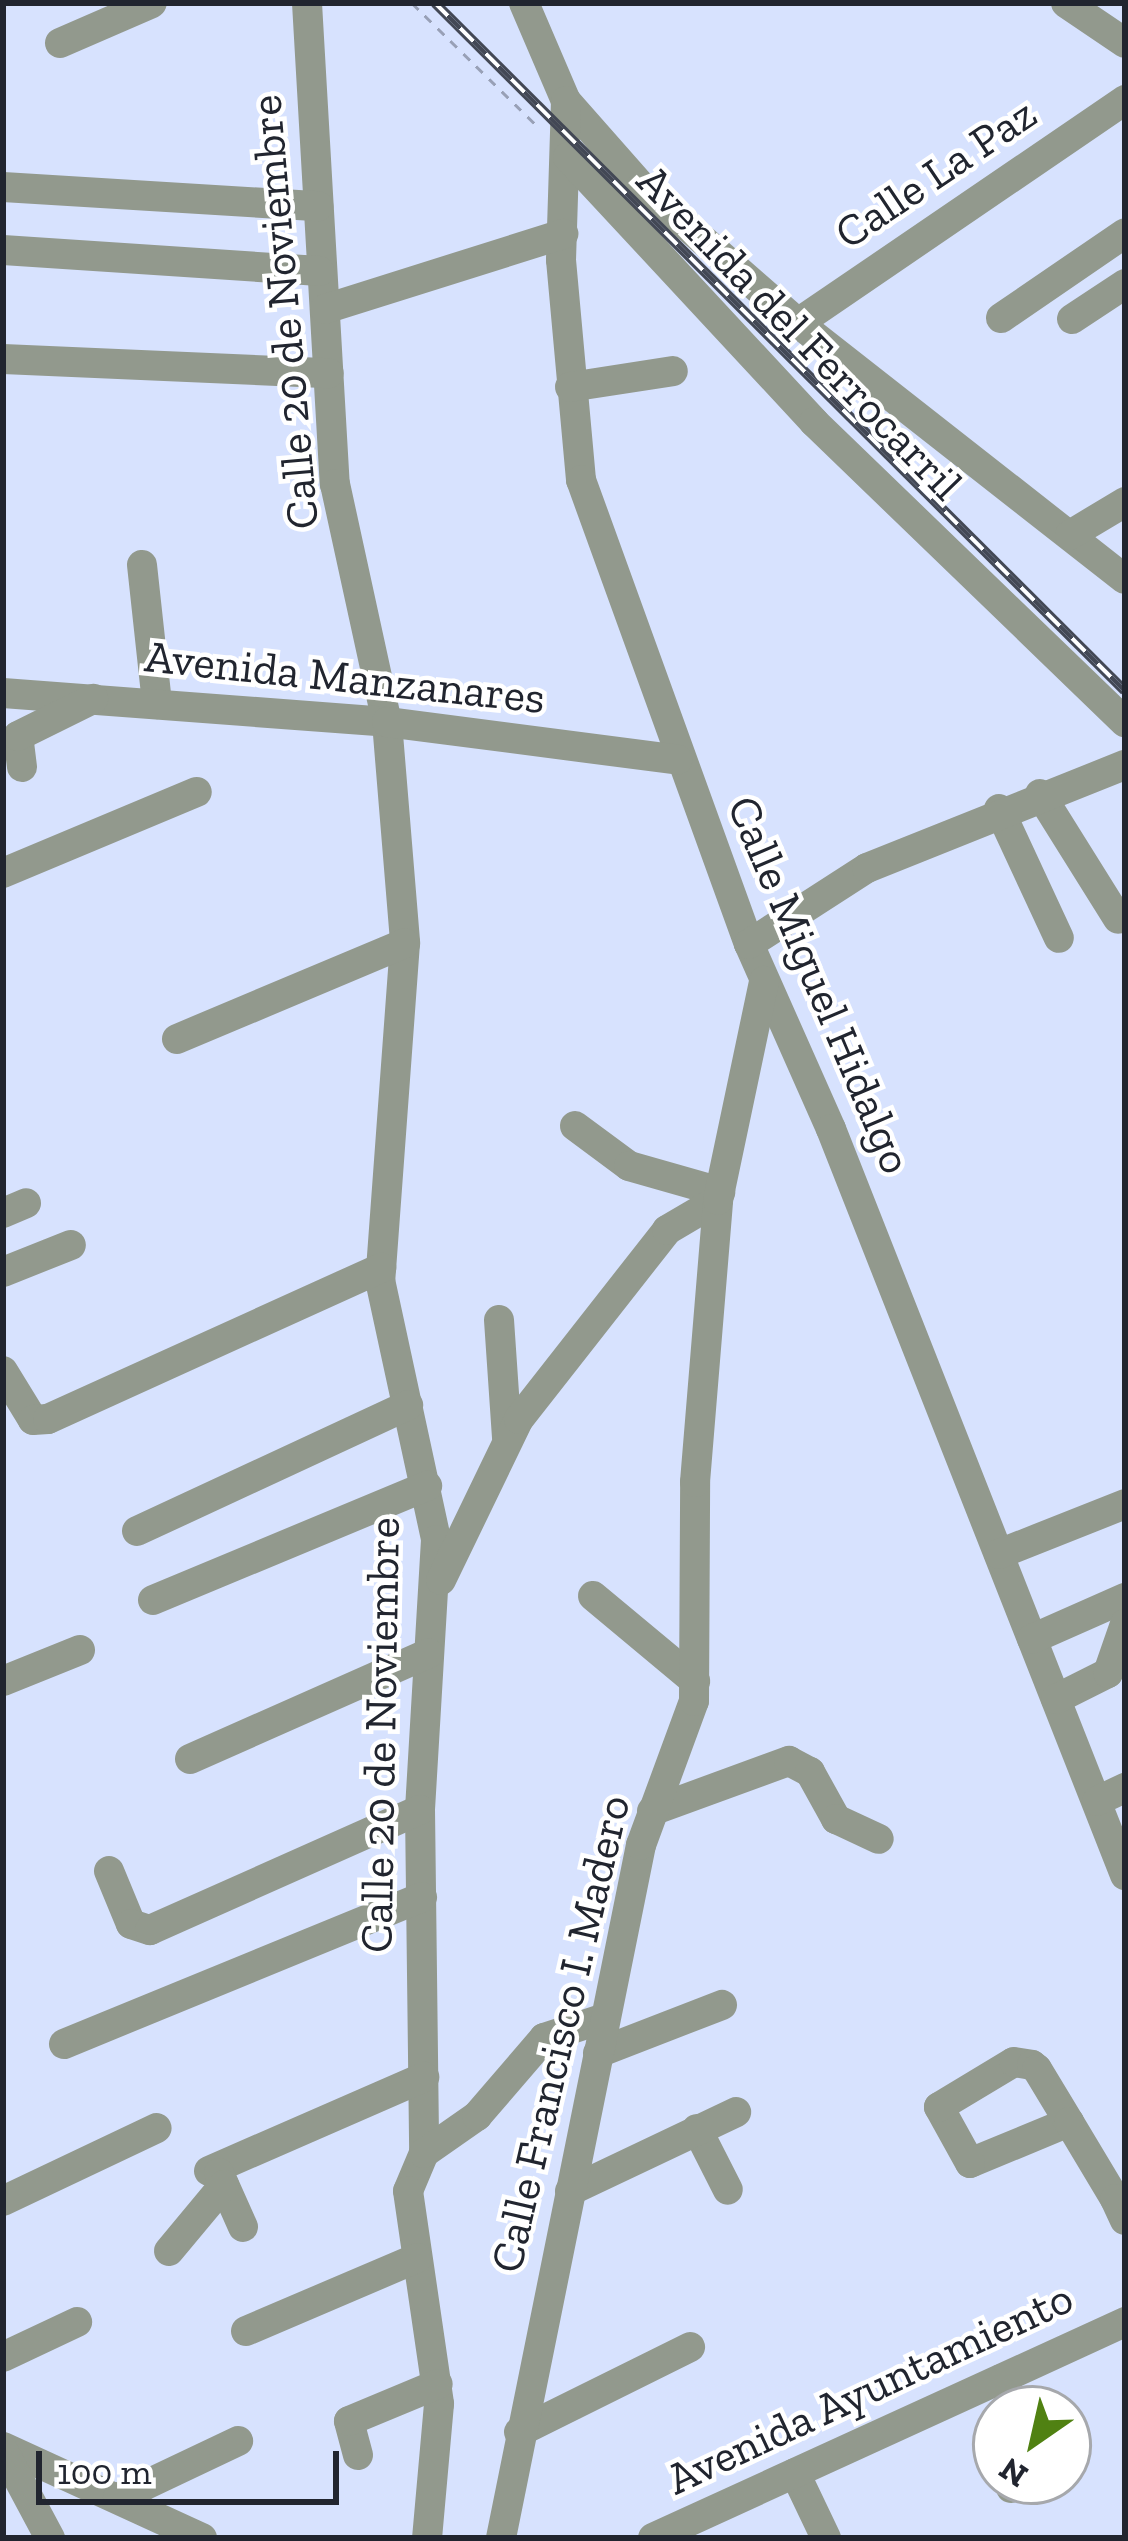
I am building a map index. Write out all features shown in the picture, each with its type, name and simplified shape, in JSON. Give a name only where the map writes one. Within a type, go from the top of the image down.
[{"type":"street","points":[[60,43],[152,3]]},
{"type":"street","name":"Calle 20 de Noviembre","points":[[307,3],[335,484],[387,722],[405,943],[381,1268],[427,1486],[437,1589],[420,1810],[424,2153],[408,2191],[438,2384],[427,2538]]},
{"type":"street","points":[[524,3],[566,101],[640,186],[798,323],[1125,578]]},
{"type":"street","points":[[1066,3],[1125,43]]},
{"type":"street","name":"Calle La Paz","points":[[798,323],[1125,100]]},
{"type":"street","name":"Calle Miguel Hidalgo","points":[[566,101],[568,157],[562,234],[570,387],[581,480],[678,760],[749,944],[1057,1699],[1111,1794],[1125,1875]]},
{"type":"street","name":"Avenida del Ferrocarril","points":[[568,157],[814,422],[1125,722]]},
{"type":"street","points":[[3,187],[318,206]]},
{"type":"street","points":[[1001,318],[1125,233]]},
{"type":"street","points":[[325,308],[562,234]]},
{"type":"street","points":[[3,250],[319,271]]},
{"type":"street","points":[[1072,319],[1125,284]]},
{"type":"street","points":[[3,359],[329,373]]},
{"type":"street","points":[[570,387],[673,371]]},
{"type":"street","points":[[1070,535],[1125,502]]},
{"type":"street","points":[[142,565],[157,704]]},
{"type":"street","name":"Avenida Manzanares","points":[[3,693],[387,722],[678,760]]},
{"type":"street","points":[[22,767],[18,736],[93,700]]},
{"type":"street","points":[[749,944],[867,868],[999,809],[1125,765]]},
{"type":"street","points":[[3,874],[197,792]]},
{"type":"street","points":[[1040,794],[1118,919]]},
{"type":"street","points":[[999,809],[1059,938]]},
{"type":"street","points":[[178,1039],[405,943]]},
{"type":"street","name":"Calle Francisco I. Madero","points":[[501,2538],[519,2432],[652,1811],[686,1730],[694,1681],[695,1482],[719,1196],[764,980]]},
{"type":"street","points":[[575,1126],[628,1166],[719,1196]]},
{"type":"street","points":[[437,1589],[507,1438],[667,1230],[719,1196]]},
{"type":"street","points":[[3,1272],[70,1245]]},
{"type":"street","points":[[3,1371],[33,1420],[48,1419],[381,1268]]},
{"type":"street","points":[[500,1320],[507,1438]]},
{"type":"street","points":[[137,1531],[408,1405]]},
{"type":"street","points":[[153,1600],[427,1486]]},
{"type":"street","points":[[999,1554],[1125,1504]]},
{"type":"street","points":[[593,1596],[694,1681]]},
{"type":"street","points":[[1032,1639],[1125,1598]]},
{"type":"street","points":[[1057,1699],[1108,1673],[1125,1624]]},
{"type":"street","points":[[3,1681],[80,1650]]},
{"type":"street","points":[[190,1759],[429,1653]]},
{"type":"street","points":[[652,1811],[789,1761],[810,1772],[836,1819],[879,1839]]},
{"type":"street","points":[[110,1871],[131,1924],[150,1930],[420,1810]]},
{"type":"street","points":[[64,2044],[422,1897]]},
{"type":"street","points":[[598,2053],[722,2005]]},
{"type":"street","points":[[424,2153],[477,2116],[544,2038],[605,2018]]},
{"type":"street","points":[[1069,2122],[970,2163],[939,2107],[1024,2061],[1069,2122],[1125,2220]]},
{"type":"street","points":[[170,2251],[216,2175],[424,2077]]},
{"type":"street","points":[[570,2191],[736,2111]]},
{"type":"street","points":[[3,2201],[157,2128]]},
{"type":"street","points":[[698,2129],[728,2190]]},
{"type":"street","points":[[216,2175],[243,2227]]},
{"type":"street","points":[[246,2331],[416,2258]]},
{"type":"street","points":[[3,2357],[77,2322]]},
{"type":"street","name":"Avenida Ayuntamiento","points":[[672,2534],[1125,2322]]},
{"type":"street","points":[[519,2432],[690,2348]]},
{"type":"street","points":[[1000,2379],[1003,2385]]},
{"type":"street","points":[[358,2455],[349,2421],[438,2384]]},
{"type":"street","points":[[118,2498],[238,2441]]},
{"type":"street","points":[[3,2449],[202,2538]]},
{"type":"street","points":[[3,2449],[50,2538]]},
{"type":"street","points":[[795,2473],[826,2538]]},
{"type":"path","name":"Avenida del Ferrocarril","points":[[412,3],[568,157]]},
{"type":"railway","points":[[435,3],[1125,691]]}]
